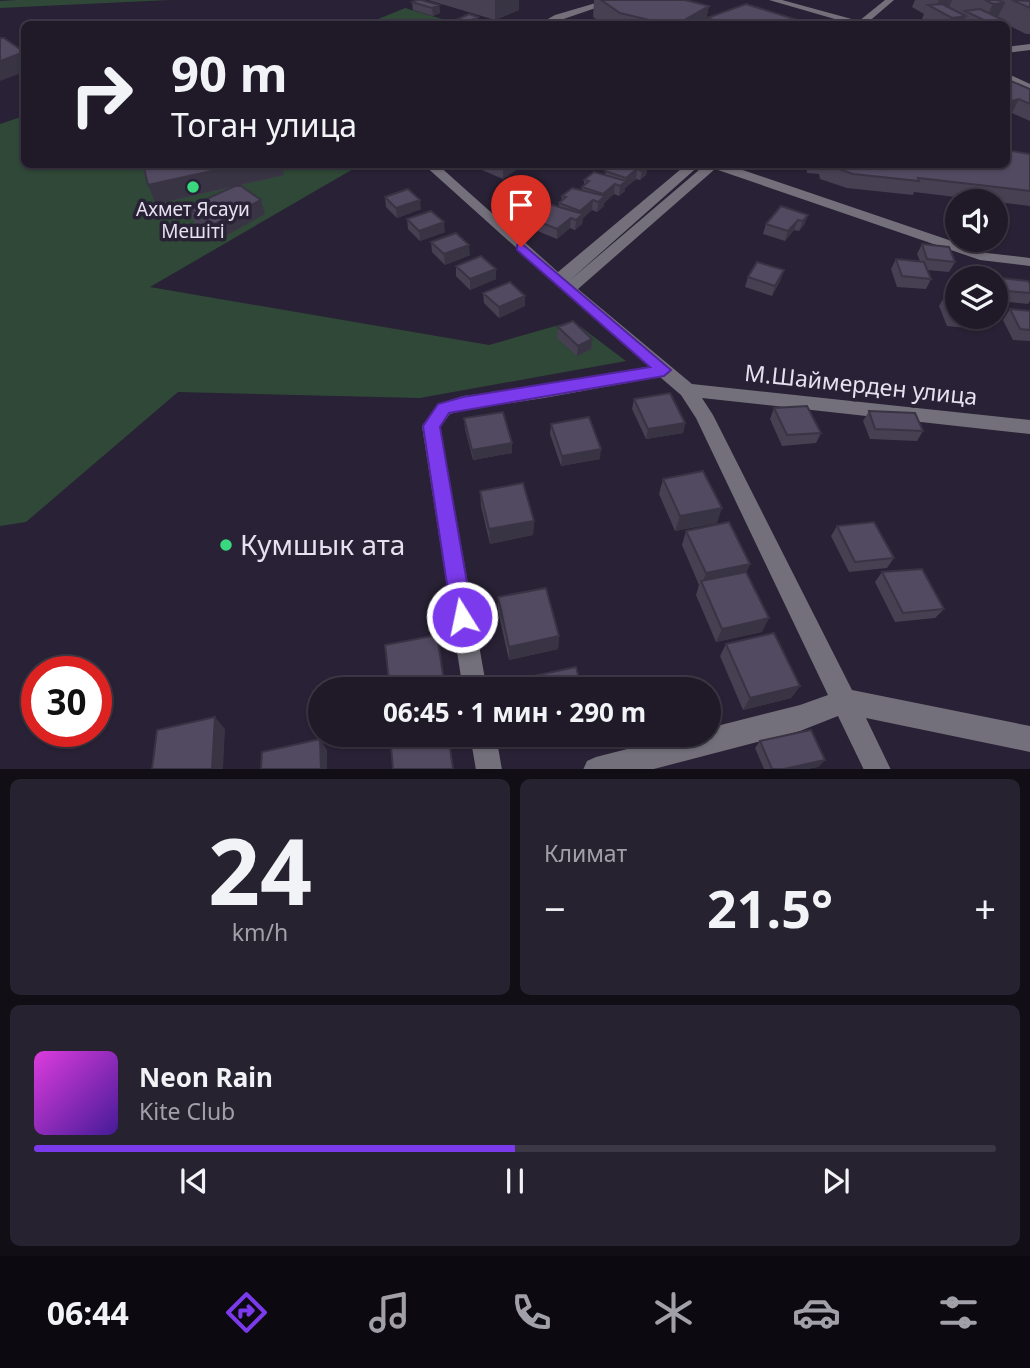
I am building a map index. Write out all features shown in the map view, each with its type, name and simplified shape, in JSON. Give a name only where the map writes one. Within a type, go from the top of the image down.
[{"type":"street","points":[[549,21],[615,0]]},
{"type":"street","points":[[773,0],[850,21]]},
{"type":"street","points":[[865,21],[890,0]]},
{"type":"street","points":[[880,21],[904,0]]},
{"type":"street","points":[[1011,49],[1030,47]]},
{"type":"street","points":[[1010,78],[1030,88]]},
{"type":"street","points":[[433,168],[563,285],[687,390],[704,415],[878,769]]},
{"type":"street","points":[[563,285],[691,168]]},
{"type":"street","points":[[563,285],[709,168]]},
{"type":"street","points":[[722,168],[985,257],[1030,261]]},
{"type":"street","points":[[473,677],[432,426],[444,409],[463,403],[544,392],[664,370]]},
{"type":"street","name":"М.Шаймерден улица","points":[[687,390],[1030,427]]},
{"type":"street","points":[[596,769],[800,718],[846,701],[1030,739]]},
{"type":"street","points":[[485,747],[489,769]]},
{"type":"green space","points":[[170,0],[0,8],[0,1]]},
{"type":"green space","points":[[405,8],[449,21],[373,21]]},
{"type":"green space","points":[[21,117],[21,168],[355,168],[150,287],[489,345],[573,321],[626,361],[420,398],[178,392],[26,522],[0,526],[0,124]]},
{"type":"building","points":[[417,0],[439,5],[432,8],[412,2]]},
{"type":"building","points":[[601,0],[685,0],[709,6],[682,21],[653,21],[620,13]]},
{"type":"building","points":[[985,0],[998,0],[1005,3],[993,4]]},
{"type":"building","points":[[1012,0],[1030,1],[1030,8]]},
{"type":"building","points":[[746,4],[801,21],[716,21],[707,18]]},
{"type":"building","points":[[942,4],[966,16],[952,18],[928,5]]},
{"type":"building","points":[[980,9],[1003,20],[986,21],[965,11]]},
{"type":"building","points":[[469,14],[478,17],[469,21],[458,19]]},
{"type":"building","points":[[0,38],[21,50],[21,53],[0,61]]},
{"type":"building","points":[[1010,81],[1030,89],[1030,104],[1019,99],[1010,102]]},
{"type":"building","points":[[1010,151],[1030,154],[1030,191],[918,178],[919,181],[853,174],[836,168],[1010,168]]},
{"type":"building","points":[[144,168],[225,168],[148,185]]},
{"type":"building","points":[[609,168],[646,168],[642,171],[637,169],[626,178],[605,171]]},
{"type":"building","points":[[594,172],[626,181],[620,186],[615,184],[603,194],[582,187],[589,181],[584,180]]},
{"type":"building","points":[[235,186],[241,186],[261,200],[215,224],[189,209],[194,207],[191,206]]},
{"type":"building","points":[[518,188],[531,193],[520,200],[507,195]]},
{"type":"building","points":[[572,188],[605,196],[598,202],[593,200],[580,211],[559,203],[566,197],[562,196]]},
{"type":"building","points":[[408,189],[420,200],[396,208],[385,197]]},
{"type":"building","points":[[549,204],[583,214],[576,220],[571,218],[557,229],[535,220]]},
{"type":"building","points":[[781,206],[808,215],[803,221],[798,220],[788,231],[766,224]]},
{"type":"building","points":[[431,211],[444,222],[419,231],[407,219]]},
{"type":"building","points":[[456,233],[469,245],[444,254],[431,242]]},
{"type":"building","points":[[922,244],[945,247],[945,252],[951,252],[955,262],[927,259]]},
{"type":"building","points":[[481,256],[496,269],[470,279],[456,266]]},
{"type":"building","points":[[896,259],[924,262],[931,279],[902,276]]},
{"type":"building","points":[[757,262],[784,270],[775,286],[748,277]]},
{"type":"building","points":[[1008,279],[1028,281],[1030,293],[1008,291]]},
{"type":"building","points":[[510,282],[525,296],[499,307],[483,293]]},
{"type":"building","points":[[1010,309],[1030,311],[1030,330],[1020,329]]},
{"type":"building","points":[[573,321],[592,339],[578,346],[558,327]]},
{"type":"building","points":[[670,393],[685,423],[648,429],[634,399]]},
{"type":"building","points":[[807,406],[821,433],[787,435],[774,408]]},
{"type":"building","points":[[869,411],[915,413],[923,431],[875,429]]},
{"type":"building","points":[[503,412],[512,443],[472,450],[464,418]]},
{"type":"building","points":[[589,417],[601,449],[562,456],[551,424]]},
{"type":"building","points":[[703,471],[722,508],[680,516],[663,479]]},
{"type":"building","points":[[523,483],[534,521],[489,529],[480,491]]},
{"type":"building","points":[[729,522],[750,564],[706,573],[686,531]]},
{"type":"building","points":[[874,522],[894,558],[855,562],[837,526]]},
{"type":"building","points":[[922,569],[944,609],[903,613],[882,572]]},
{"type":"building","points":[[746,572],[769,618],[722,629],[701,581]]},
{"type":"building","points":[[546,588],[559,636],[509,647],[498,597]]},
{"type":"building","points":[[774,633],[800,686],[750,698],[726,644]]},
{"type":"building","points":[[437,635],[443,677],[389,677],[385,645]]},
{"type":"building","points":[[576,667],[579,677],[529,677]]},
{"type":"building","points":[[215,717],[212,769],[152,769],[157,730]]},
{"type":"building","points":[[811,730],[825,760],[772,769],[760,741]]},
{"type":"building","points":[[308,742],[308,747],[320,747],[321,769],[261,769],[262,752]]},
{"type":"building","points":[[391,747],[450,747],[453,769],[393,769]]},
{"type":"place","name":"Ахмет Ясауи Мешіті","points":[[193,187]]},
{"type":"place","name":"Кумшык ата","points":[[226,545]]},
{"type":"route","points":[[462,617],[432,426],[444,409],[463,403],[544,392],[664,370],[521,247]]}]
